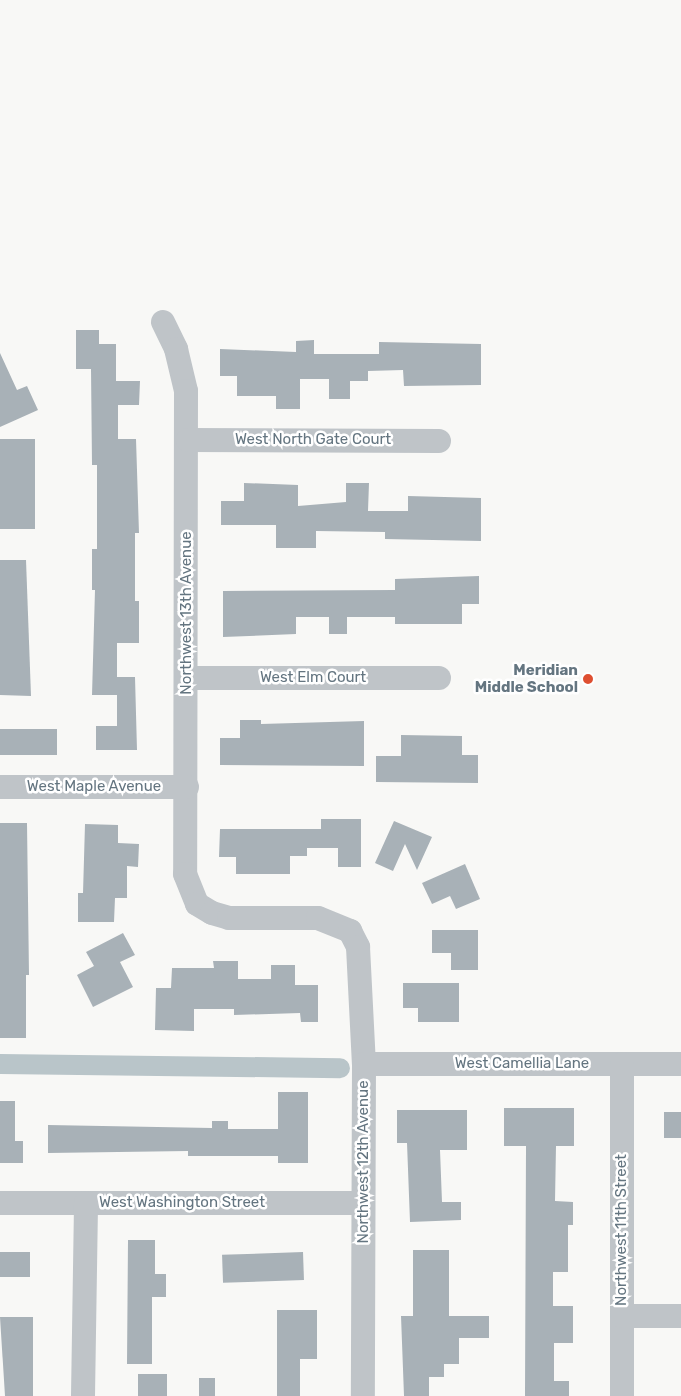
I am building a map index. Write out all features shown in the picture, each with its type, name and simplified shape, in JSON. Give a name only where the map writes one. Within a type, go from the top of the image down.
[{"type":"street","name":"Northwest 13th Avenue","points":[[162,322],[176,349],[186,391],[188,440],[185,874],[197,904],[212,913],[229,918],[318,918],[350,931]]},
{"type":"street","name":"West North Gate Court","points":[[188,440],[439,441]]},
{"type":"street","name":"West Elm Court","points":[[187,678],[439,678]]},
{"type":"street","name":"West Maple Avenue","points":[[0,786],[187,787]]},
{"type":"street","name":"Northwest 12th Avenue","points":[[350,931],[361,964],[364,1064],[363,1396]]},
{"type":"street","name":"West Camellia Lane","points":[[364,1064],[681,1064]]},
{"type":"street","name":"Northwest 11th Street","points":[[622,1064],[622,1396]]},
{"type":"street","name":"West Washington Street","points":[[0,1203],[363,1203]]},
{"type":"street","points":[[83,1396],[86,1203]]},
{"type":"street","points":[[622,1316],[681,1316]]},
{"type":"building","points":[[76,330],[99,330],[99,344],[116,344],[116,381],[140,381],[139,405],[118,405],[118,439],[136,439],[139,533],[135,533],[135,601],[139,601],[139,643],[117,643],[117,677],[135,677],[137,750],[96,750],[96,726],[117,726],[117,695],[92,695],[95,590],[92,590],[92,549],[97,549],[97,465],[92,465],[91,369],[76,369]]},
{"type":"building","points":[[314,340],[314,354],[379,354],[379,342],[481,344],[481,385],[404,386],[403,370],[368,371],[368,381],[350,381],[350,399],[329,399],[329,379],[300,379],[300,409],[276,409],[276,396],[237,396],[237,376],[220,376],[220,349],[296,352],[296,341]]},
{"type":"building","points":[[0,353],[17,390],[27,386],[38,410],[0,427]]},
{"type":"building","points":[[0,439],[35,439],[35,529],[0,529]]},
{"type":"building","points":[[244,483],[298,485],[298,506],[346,502],[346,483],[369,483],[368,511],[408,511],[408,496],[481,498],[481,541],[385,539],[385,532],[316,531],[316,548],[276,548],[276,525],[221,525],[221,501],[244,501]]},
{"type":"building","points":[[0,560],[26,560],[31,696],[0,695]]},
{"type":"building","points":[[479,576],[479,604],[462,604],[462,624],[395,624],[395,617],[347,617],[347,634],[329,634],[329,617],[296,617],[296,634],[223,637],[223,591],[395,590],[395,579]]},
{"type":"building","points":[[240,720],[261,720],[261,724],[364,721],[364,766],[220,765],[220,738],[240,738]]},
{"type":"building","points":[[0,729],[57,729],[57,755],[0,755]]},
{"type":"building","points":[[401,735],[462,736],[462,755],[478,755],[478,783],[376,782],[376,756],[401,756]]},
{"type":"building","points":[[321,819],[361,819],[361,867],[338,867],[338,848],[307,848],[307,856],[290,856],[290,874],[236,874],[236,857],[219,857],[220,829],[321,829]]},
{"type":"building","points":[[394,821],[432,837],[417,870],[405,844],[393,871],[375,863]]},
{"type":"building","points":[[0,823],[27,823],[29,975],[26,975],[26,1038],[0,1038]]},
{"type":"building","points":[[85,824],[118,825],[118,843],[139,844],[138,867],[127,866],[127,898],[115,898],[114,922],[78,922],[78,893],[83,893]]},
{"type":"building","points":[[465,864],[480,899],[456,909],[450,896],[432,904],[422,883]]},
{"type":"building","points":[[432,930],[478,930],[478,970],[451,970],[451,953],[432,953]]},
{"type":"building","points":[[123,933],[135,955],[120,962],[133,987],[93,1007],[77,975],[94,966],[86,952]]},
{"type":"building","points":[[213,961],[238,961],[238,979],[271,979],[271,965],[295,965],[295,985],[318,985],[318,1022],[301,1022],[300,1013],[234,1015],[234,1009],[194,1009],[194,1031],[155,1030],[156,988],[171,988],[172,968],[214,968]]},
{"type":"building","points":[[403,983],[459,983],[459,1022],[418,1022],[418,1008],[403,1008]]},
{"type":"building","points":[[278,1092],[308,1092],[308,1163],[278,1163],[278,1156],[188,1156],[188,1151],[48,1153],[48,1125],[212,1128],[212,1121],[228,1121],[228,1129],[278,1129]]},
{"type":"building","points":[[0,1101],[15,1101],[15,1141],[23,1141],[23,1163],[0,1163]]},
{"type":"building","points":[[504,1108],[574,1108],[574,1146],[556,1146],[555,1201],[573,1202],[573,1225],[568,1225],[568,1272],[553,1272],[553,1306],[573,1306],[573,1343],[554,1343],[554,1381],[569,1381],[569,1396],[525,1396],[526,1146],[504,1146]]},
{"type":"building","points":[[397,1110],[467,1110],[467,1150],[440,1150],[442,1202],[461,1202],[461,1220],[410,1222],[407,1143],[397,1143]]},
{"type":"building","points":[[664,1112],[681,1112],[681,1138],[664,1138]]},
{"type":"building","points":[[128,1240],[155,1240],[155,1274],[166,1274],[166,1297],[152,1297],[152,1364],[127,1364]]},
{"type":"building","points":[[413,1250],[449,1250],[449,1316],[489,1316],[489,1338],[459,1338],[459,1364],[444,1364],[444,1377],[429,1377],[429,1396],[404,1396],[401,1316],[413,1316]]},
{"type":"building","points":[[0,1252],[30,1252],[30,1277],[0,1277]]},
{"type":"building","points":[[303,1252],[304,1280],[223,1283],[222,1255]]},
{"type":"building","points":[[277,1310],[317,1310],[317,1359],[300,1359],[300,1396],[277,1396]]},
{"type":"building","points":[[0,1317],[33,1317],[33,1396],[5,1396]]},
{"type":"building","points":[[138,1374],[167,1374],[167,1396],[138,1396]]},
{"type":"building","points":[[199,1378],[215,1378],[215,1396],[199,1396]]},
{"type":"waterway","points":[[0,1064],[340,1068]]},
{"type":"place","name":"Meridian Middle School","points":[[588,679]]}]
